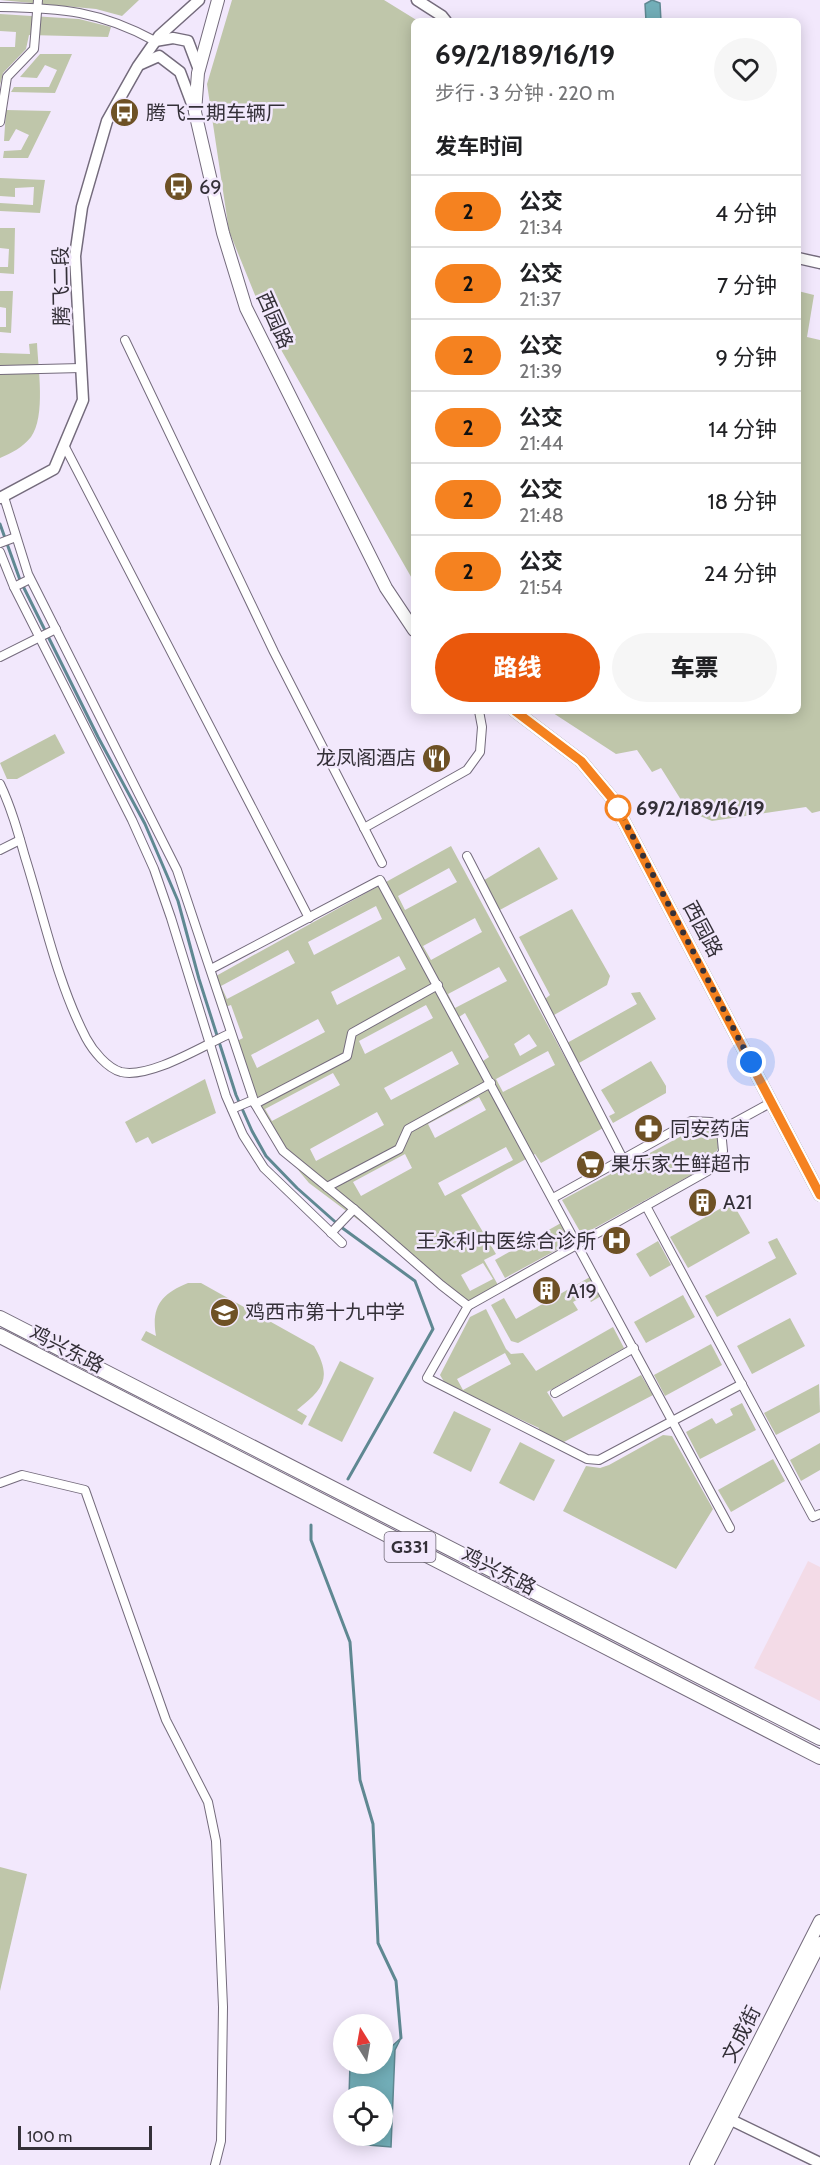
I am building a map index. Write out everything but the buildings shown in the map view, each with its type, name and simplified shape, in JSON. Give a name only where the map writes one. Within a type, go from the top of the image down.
[{"type":"highway","name":"鸡兴东路","points":[[0,1317],[820,1738]]},
{"type":"highway","name":"鸡兴东路","points":[[0,1336],[820,1757]]},
{"type":"main road","name":"西园路","points":[[218,0],[199,70],[195,112],[223,233],[246,309],[386,588],[411,626]]},
{"type":"main road","name":"西园路","points":[[519,714],[581,761],[611,797],[820,1195]]},
{"type":"main road","name":"文成街","points":[[707,2165],[726,2117],[820,1921]]},
{"type":"main road","name":"文成街","points":[[696,2165],[726,2117],[820,1943]]},
{"type":"street","name":"腾飞二段","points":[[2,498],[54,469],[83,400],[75,256],[82,207],[107,121],[155,41],[199,0]]},
{"type":"street","points":[[417,0],[443,18]]},
{"type":"street","points":[[0,122],[7,77],[34,49],[37,4]]},
{"type":"street","points":[[0,7],[37,4],[107,19],[130,27],[155,41],[173,38],[188,41],[199,70]]},
{"type":"street","points":[[138,66],[159,56],[180,72],[195,112]]},
{"type":"street","points":[[801,259],[820,263]]},
{"type":"street","points":[[125,340],[259,620],[382,863]]},
{"type":"street","points":[[0,370],[81,368]]},
{"type":"street","points":[[64,445],[309,918]]},
{"type":"street","points":[[2,498],[30,579],[177,870],[254,1102],[283,1151],[441,1285],[468,1305]]},
{"type":"street","points":[[0,543],[16,537]]},
{"type":"street","points":[[0,552],[14,587],[132,820],[154,869],[232,1109],[243,1135],[264,1168],[342,1243]]},
{"type":"street","points":[[14,587],[30,579]]},
{"type":"street","points":[[0,657],[56,628]]},
{"type":"street","points":[[364,828],[467,770],[480,752],[482,727],[480,714]]},
{"type":"street","points":[[0,784],[20,840],[66,991],[87,1040],[104,1062],[120,1072],[137,1073],[154,1069],[231,1033]]},
{"type":"street","points":[[0,850],[20,840]]},
{"type":"street","points":[[467,856],[623,1159]]},
{"type":"street","points":[[211,969],[380,880],[730,1528]]},
{"type":"street","points":[[232,1109],[254,1102],[346,1056],[352,1033],[438,985]]},
{"type":"street","points":[[327,1187],[399,1149],[408,1129],[491,1083]]},
{"type":"street","points":[[721,1130],[772,1102]]},
{"type":"street","points":[[553,1198],[692,1121],[711,1122],[721,1130],[723,1150],[715,1167],[468,1305],[427,1378],[587,1459],[599,1460],[742,1384]]},
{"type":"street","points":[[646,1206],[813,1517],[820,1514]]},
{"type":"street","points":[[331,1233],[354,1209]]},
{"type":"street","points":[[555,1393],[634,1348]]},
{"type":"street","points":[[0,1483],[22,1475],[86,1490],[166,1719],[208,1802],[216,1841],[223,2007],[221,2141],[214,2165]]},
{"type":"street","points":[[726,2117],[820,2163]]},
{"type":"shaded area","points":[[808,1561],[820,1567],[820,1701],[754,1668]]},
{"type":"green space","points":[[0,0],[139,0],[122,16],[96,9]]},
{"type":"green space","points":[[232,0],[384,0],[413,18],[411,18],[411,577],[268,327],[229,231],[207,84]]},
{"type":"green space","points":[[0,14],[79,19],[111,27],[108,37],[29,35],[26,49],[3,73],[0,85],[0,47],[15,47],[16,32],[0,31]]},
{"type":"green space","points":[[40,54],[72,54],[55,93],[11,92],[14,87],[49,87],[57,70],[45,65],[37,78],[20,77]]},
{"type":"green space","points":[[6,110],[51,111],[28,158],[3,158],[4,151],[21,150],[29,135],[16,129],[9,141],[4,141]]},
{"type":"green space","points":[[0,178],[45,180],[40,213],[0,211],[0,203],[33,205],[34,187],[15,188],[15,197],[0,196]]},
{"type":"green space","points":[[0,228],[15,228],[14,274],[0,273],[0,267],[8,267],[9,249],[0,248]]},
{"type":"green space","points":[[0,291],[13,291],[11,333],[0,332],[0,327],[6,327],[6,308],[0,307]]},
{"type":"green space","points":[[801,292],[814,295],[807,337],[820,340],[820,811],[812,813],[806,807],[712,821],[688,811],[661,768],[652,772],[637,750],[616,754],[555,714],[801,714]]},
{"type":"green space","points":[[37,343],[40,405],[36,428],[24,444],[0,458],[0,353],[30,354],[29,344]]},
{"type":"green space","points":[[55,734],[65,753],[17,779],[7,779],[0,763]]},
{"type":"green space","points":[[451,846],[603,1128],[541,1163],[535,1154],[461,1195],[496,1254],[484,1260],[498,1285],[469,1303],[309,1183],[285,1151],[266,1115],[237,1041],[243,1038],[231,1005],[225,1007],[216,976]],"holes":[[[449,868],[457,882],[405,910],[398,896]],[[376,906],[382,919],[314,955],[308,942]],[[475,918],[482,932],[431,960],[423,946]],[[288,950],[295,963],[227,999],[221,986]],[[399,956],[406,969],[337,1005],[331,992]],[[499,967],[507,981],[455,1008],[448,994]],[[426,1005],[433,1018],[365,1054],[359,1041]],[[465,1013],[489,1057],[480,1063],[456,1019]],[[318,1019],[325,1032],[257,1068],[251,1055]],[[529,1034],[537,1046],[520,1056],[514,1044]],[[452,1051],[459,1064],[391,1100],[384,1088]],[[548,1051],[555,1065],[503,1092],[496,1079]],[[333,1073],[340,1085],[272,1121],[265,1109]],[[479,1097],[486,1110],[435,1138],[428,1124]],[[377,1112],[384,1125],[316,1161],[310,1149]],[[506,1147],[513,1160],[445,1196],[438,1183]],[[405,1154],[412,1168],[361,1196],[353,1182]],[[483,1263],[493,1279],[470,1291],[461,1275]]]},
{"type":"green space","points":[[539,847],[558,879],[496,912],[481,882]]},
{"type":"green space","points":[[572,909],[610,976],[607,985],[554,1015],[545,999],[550,995],[519,937]]},
{"type":"green space","points":[[640,992],[656,1019],[579,1063],[567,1043],[637,1004],[631,993]]},
{"type":"green space","points":[[651,1061],[666,1086],[666,1093],[613,1123],[609,1116],[615,1113],[601,1090]]},
{"type":"green space","points":[[205,1079],[216,1113],[152,1144],[148,1137],[136,1143],[125,1122]]},
{"type":"green space","points":[[709,1129],[717,1136],[718,1148],[711,1164],[582,1235],[562,1200],[689,1132]]},
{"type":"green space","points":[[732,1202],[750,1233],[688,1268],[670,1237]]},
{"type":"green space","points":[[561,1223],[571,1242],[505,1278],[495,1260]]},
{"type":"green space","points":[[777,1238],[797,1274],[717,1317],[705,1296],[776,1258],[768,1242]]},
{"type":"green space","points":[[658,1241],[671,1265],[650,1277],[636,1254]]},
{"type":"green space","points":[[590,1277],[601,1296],[591,1302],[586,1295],[573,1302],[578,1310],[518,1343],[511,1341],[491,1305],[504,1298],[516,1319]]},
{"type":"green space","points":[[188,1283],[201,1283],[314,1346],[320,1357],[324,1375],[319,1389],[297,1410],[307,1416],[302,1425],[141,1340],[146,1331],[156,1336],[155,1317],[160,1303],[171,1292]]},
{"type":"green space","points":[[683,1295],[695,1317],[646,1343],[634,1322]]},
{"type":"green space","points":[[486,1309],[506,1349],[511,1354],[523,1353],[536,1371],[613,1327],[624,1348],[547,1392],[563,1417],[641,1375],[653,1395],[562,1443],[538,1431],[539,1428],[446,1385],[440,1375],[470,1317]],"holes":[[[505,1353],[511,1364],[463,1390],[457,1379]]]},
{"type":"green space","points":[[790,1318],[805,1346],[752,1374],[737,1346]]},
{"type":"green space","points":[[711,1344],[722,1365],[665,1396],[654,1375]]},
{"type":"green space","points":[[340,1361],[374,1378],[342,1442],[308,1425]]},
{"type":"green space","points":[[819,1384],[820,1412],[776,1435],[764,1413]]},
{"type":"green space","points":[[742,1403],[756,1430],[700,1459],[686,1432],[712,1418],[716,1424],[733,1415],[730,1409]]},
{"type":"green space","points":[[454,1411],[491,1429],[471,1472],[433,1453]]},
{"type":"green space","points":[[663,1435],[672,1436],[713,1509],[676,1569],[563,1511],[586,1466],[600,1468],[609,1465]]},
{"type":"green space","points":[[520,1442],[555,1460],[534,1501],[499,1483]]},
{"type":"green space","points":[[820,1443],[820,1470],[801,1481],[790,1460]]},
{"type":"green space","points":[[773,1459],[785,1481],[731,1512],[718,1490]]},
{"type":"green space","points":[[0,1867],[27,1874],[0,1991]]},
{"type":"water","points":[[652,0],[660,3],[661,18],[646,18],[645,4]]},
{"type":"water","points":[[401,2038],[395,2050],[393,2098],[393,2086],[349,2086],[350,2074],[393,2074],[393,2045]]},
{"type":"waterway","points":[[0,524],[20,580],[98,737],[145,824],[178,901],[199,979],[236,1095],[252,1131],[266,1156],[297,1188],[341,1227],[415,1281],[433,1329],[348,1479]]},
{"type":"waterway","points":[[311,1525],[311,1540],[350,1642],[360,1780],[373,1824],[378,1943],[396,1981],[401,2038]]},
{"type":"bus line","name":"2","points":[[519,714],[581,761],[611,797],[820,1195]]},
{"type":"place","name":"腾飞二期车辆厂","points":[[125,113]]},
{"type":"place","name":"69","points":[[178,187]]},
{"type":"place","name":"龙凤阁酒店","points":[[437,758]]},
{"type":"place","name":"69/2/189/16/19","points":[[618,808]]},
{"type":"place","name":"同安药店","points":[[649,1129]]},
{"type":"place","name":"果乐家生鲜超市","points":[[590,1164]]},
{"type":"place","name":"A21","points":[[702,1202]]},
{"type":"place","name":"王永利中医综合诊所","points":[[617,1241]]},
{"type":"place","name":"A19","points":[[546,1291]]},
{"type":"place","name":"鸡西市第十九中学","points":[[224,1312]]},
{"type":"route","points":[[618,808],[751,1062]]}]
